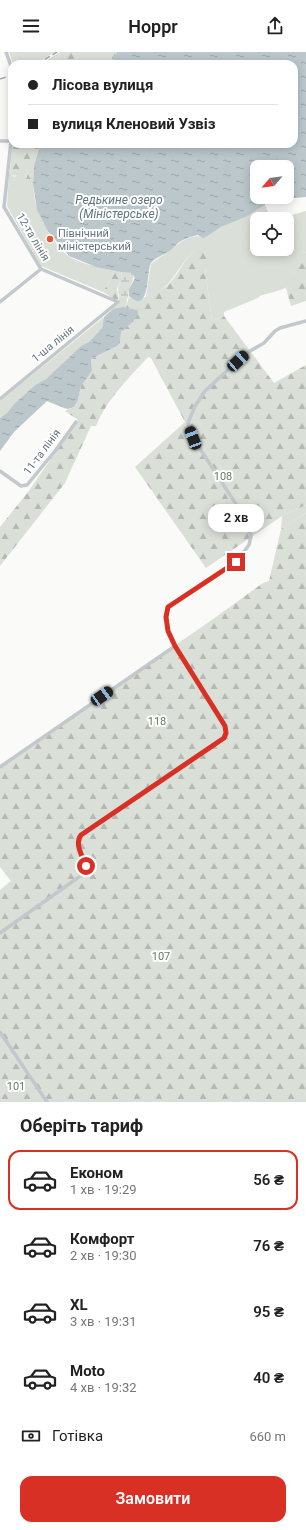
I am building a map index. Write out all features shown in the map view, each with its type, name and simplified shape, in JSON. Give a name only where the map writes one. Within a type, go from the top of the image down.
[{"type":"street","name":"12-та лінія","points":[[10,148],[4,207],[41,269],[118,302]]},
{"type":"street","points":[[0,211],[4,207]]},
{"type":"street","points":[[0,302],[41,269]]},
{"type":"street","name":"1-ша лінія","points":[[0,399],[118,302]]},
{"type":"street","points":[[0,933],[86,872],[86,866],[78,846],[81,835],[224,738],[226,733],[225,726],[175,646],[168,631],[166,617],[168,607],[230,567],[242,556],[251,536],[245,518],[193,438],[188,423],[194,406],[205,391],[245,354],[264,343],[280,328],[306,321]]},
{"type":"street","name":"11-та лінія","points":[[0,472],[21,486],[27,485],[55,452],[76,422]]},
{"type":"street","points":[[0,767],[175,646]]},
{"type":"street","points":[[0,1032],[46,1102]]},
{"type":"green space","points":[[9,52],[55,52],[42,60],[12,60]]},
{"type":"green space","points":[[60,52],[63,52],[55,60],[47,60]]},
{"type":"green space","points":[[63,52],[81,52],[74,60],[55,60]]},
{"type":"green space","points":[[81,52],[100,52],[97,60],[74,60]]},
{"type":"green space","points":[[100,52],[117,52],[113,60],[96,60]]},
{"type":"green space","points":[[12,148],[39,148],[34,166],[33,184],[30,184],[26,180],[28,172],[26,169],[19,176],[10,175]]},
{"type":"green space","points":[[26,169],[28,172],[26,177],[30,184],[33,184],[38,211],[45,226],[60,248],[75,260],[115,271],[103,292],[41,266],[7,206],[9,173],[14,177]]},
{"type":"green space","points":[[265,205],[268,212],[251,212]]},
{"type":"green space","points":[[306,211],[306,252],[302,253],[294,265],[298,277],[296,281],[282,290],[259,296],[260,297],[224,312],[224,316],[212,321],[205,268],[206,252],[196,250],[184,262],[168,284],[155,294],[146,296],[151,264],[180,242],[196,236],[206,237],[250,212],[250,256],[294,256],[294,214]]},
{"type":"green space","name":"108","points":[[196,250],[202,250],[210,255],[210,259],[205,268],[212,321],[224,316],[274,383],[306,365],[306,505],[282,516],[206,568],[135,467],[185,422],[151,358],[148,357],[112,398],[96,426],[91,426],[65,483],[0,566],[0,527],[28,492],[78,420],[65,411],[74,407],[78,400],[81,386],[92,371],[91,359],[120,343],[121,332],[129,325],[138,310],[126,308],[129,296],[130,298],[140,300],[168,285],[188,258]]},
{"type":"green space","points":[[306,252],[306,301],[291,306],[286,288],[294,279],[294,259],[298,255]]},
{"type":"green space","points":[[115,271],[121,271],[121,280],[117,289],[119,302],[103,292]]},
{"type":"green space","points":[[121,271],[131,273],[134,276],[127,299],[119,295],[118,292]]},
{"type":"green space","points":[[119,295],[127,299],[126,308],[113,309],[107,314],[119,302]]},
{"type":"green space","points":[[104,317],[102,328],[90,341],[81,346],[46,379],[35,385],[0,418],[0,401]]},
{"type":"green space","points":[[306,505],[306,513],[281,529],[282,516]]},
{"type":"green space","name":"107","points":[[306,513],[306,1102],[0,1102],[0,890],[11,881],[0,867],[0,767],[263,583],[269,581],[281,529]]},
{"type":"water","name":"Редькине озеро (Міністерське)","points":[[117,52],[306,52],[306,197],[294,198],[294,160],[250,160],[250,204],[265,205],[253,212],[250,212],[250,214],[245,217],[221,227],[206,237],[203,238],[198,235],[187,238],[156,259],[151,263],[146,290],[141,300],[136,301],[129,296],[129,289],[135,278],[132,273],[96,267],[69,256],[47,230],[37,210],[33,184],[34,166],[39,148],[298,148],[298,60],[113,60]]},
{"type":"water","points":[[123,307],[138,310],[136,317],[121,332],[120,343],[117,346],[91,359],[92,371],[81,386],[78,400],[74,407],[68,409],[47,401],[14,432],[0,451],[0,418],[35,385],[46,379],[81,346],[90,341],[102,328],[104,317],[113,309]]},
{"type":"railway","points":[[44,60],[57,52]]},
{"type":"railway","points":[[0,79],[8,76]]},
{"type":"place","name":"Північний міністерський","points":[[50,239]]},
{"type":"route","points":[[86,866],[78,846],[78,841],[81,835],[224,738],[226,733],[225,726],[175,646],[168,631],[166,613],[168,607],[236,562]]},
{"type":"park label","name":"118","points":[[157,721]]},
{"type":"park label","name":"101","points":[[16,1086]]}]
